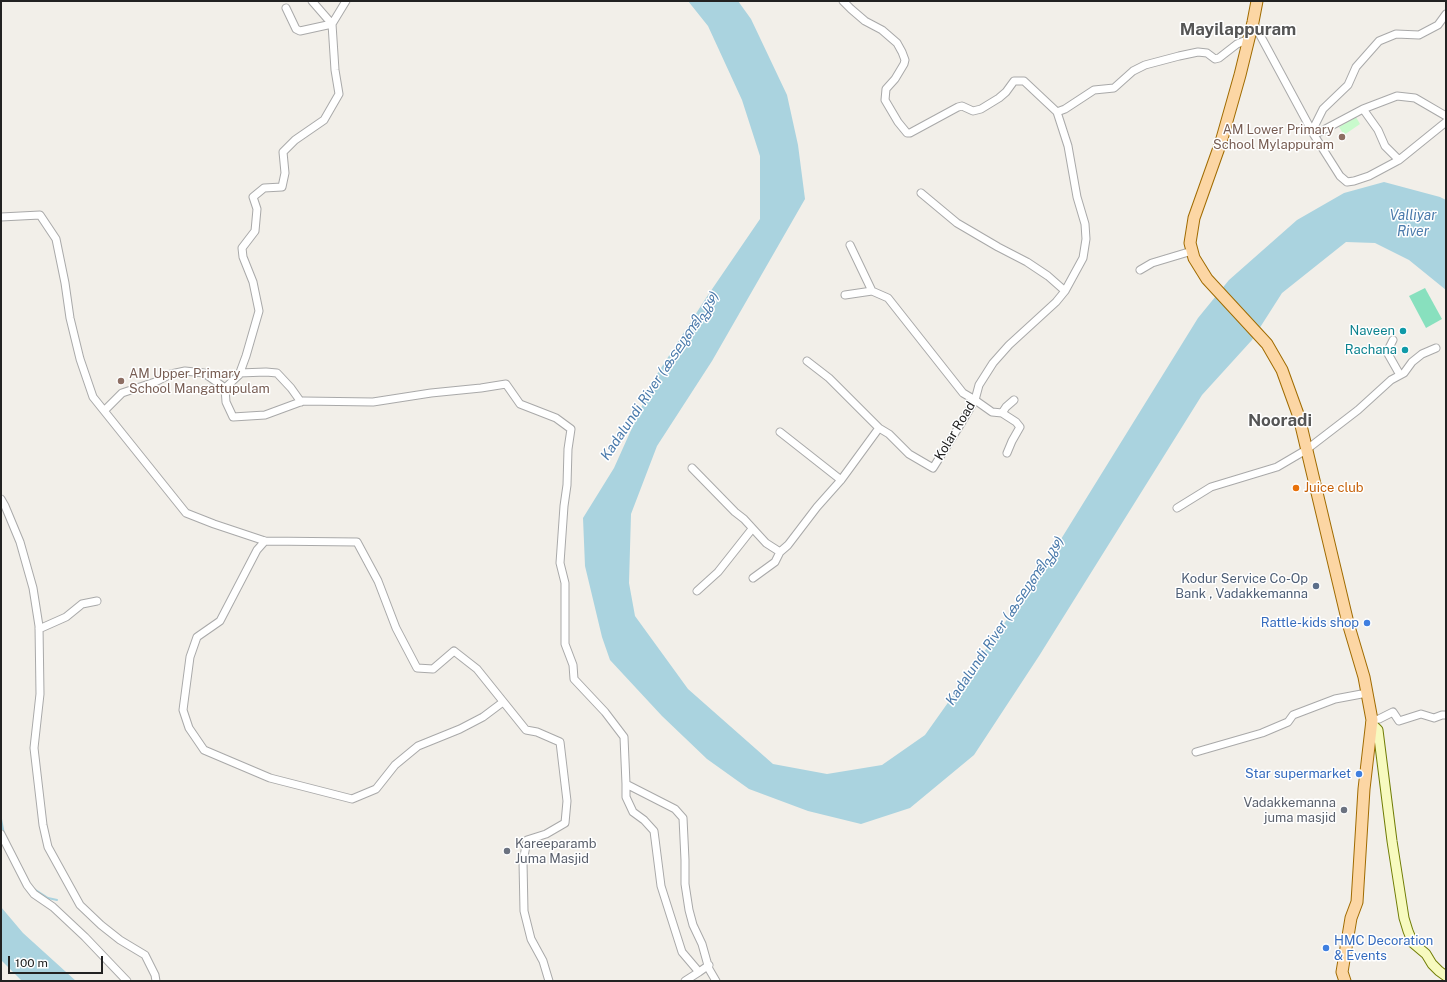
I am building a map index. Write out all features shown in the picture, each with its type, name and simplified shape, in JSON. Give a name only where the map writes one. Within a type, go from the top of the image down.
[{"type":"main road","points":[[1257,1],[1254,22],[1221,142],[1194,218],[1190,243],[1194,258],[1207,279],[1267,344],[1282,370],[1299,417],[1348,622],[1364,677],[1372,721],[1364,789],[1357,902],[1351,918],[1342,972],[1345,981]]},
{"type":"main road","points":[[1372,721],[1378,730],[1392,841],[1404,918],[1413,944],[1426,954],[1432,964],[1446,976]]},
{"type":"street","points":[[312,1],[332,24]]},
{"type":"street","points":[[346,1],[332,24],[335,70],[340,94],[324,120],[295,140],[283,152],[285,173],[282,187],[264,188],[253,197],[257,209],[255,231],[242,248],[254,282],[259,311],[240,373],[225,388],[226,402],[233,417],[265,415],[300,402],[373,402],[506,384],[520,404],[556,418],[571,429],[568,449],[568,485],[564,506],[560,563],[565,583],[565,644],[573,665],[574,679],[624,737],[626,797],[634,812],[654,831],[661,886],[678,941],[682,952],[699,972]]},
{"type":"street","points":[[843,1],[851,10],[865,21],[887,34],[897,43],[902,52],[905,60],[904,64],[899,74],[886,89],[885,100],[907,133],[920,128],[950,110],[958,107],[962,106],[973,111],[981,109],[999,98],[1006,92],[1014,81],[1024,81],[1057,112],[1065,110],[1094,90],[1114,88],[1133,71],[1145,65],[1198,52],[1207,53],[1215,59],[1219,58],[1237,44],[1249,39]]},
{"type":"street","points":[[286,8],[296,29],[300,31],[332,24]]},
{"type":"street","points":[[1313,133],[1323,109],[1348,85],[1356,67],[1379,41],[1396,34],[1419,35],[1438,25],[1446,14]]},
{"type":"street","points":[[1254,22],[1313,133],[1340,176],[1347,182],[1354,182],[1369,176],[1399,160],[1446,122]]},
{"type":"street","points":[[1313,133],[1363,109],[1398,96],[1415,98],[1446,116]]},
{"type":"street","points":[[1363,109],[1378,130],[1385,146],[1399,160]]},
{"type":"street","name":"Kolar Road","points":[[880,428],[889,434],[910,454],[933,468],[975,400],[979,385],[993,363],[1008,345],[1056,302],[1084,258],[1086,239],[1084,224],[1077,197],[1068,146],[1057,112]]},
{"type":"street","points":[[921,193],[957,223],[1027,262],[1065,290]]},
{"type":"street","points":[[1,217],[40,215],[56,240],[65,283],[70,318],[80,359],[93,396],[186,513],[265,541],[357,542],[378,581],[396,628],[417,668],[433,669],[454,651],[477,669],[526,730],[537,732],[560,742],[567,801],[565,823],[546,834],[527,840]]},
{"type":"street","points":[[850,245],[872,290]]},
{"type":"street","points":[[1140,270],[1152,263],[1192,251]]},
{"type":"street","points":[[845,295],[872,290],[888,298],[962,393],[992,412],[1002,413],[1010,417],[1020,427],[1007,453]]},
{"type":"street","points":[[1393,340],[1387,352],[1400,375]]},
{"type":"street","points":[[1177,508],[1210,487],[1277,467],[1306,450],[1358,410],[1391,380],[1404,372],[1412,362],[1422,354],[1436,348]]},
{"type":"street","points":[[753,578],[775,562],[780,552],[788,545],[817,507],[841,480],[880,428],[829,378],[807,361]]},
{"type":"street","points":[[105,410],[122,393],[155,382],[172,374],[185,371],[204,373],[225,388]]},
{"type":"street","points":[[240,373],[277,373],[291,388],[300,402]]},
{"type":"street","points":[[1002,413],[1014,400]]},
{"type":"street","points":[[780,432],[841,480]]},
{"type":"street","points":[[692,468],[766,543],[780,552]]},
{"type":"street","points":[[1,499],[20,542],[34,588],[39,629],[40,694],[34,748],[43,825],[48,847],[80,905],[101,925],[120,940],[145,955],[155,975],[156,981]]},
{"type":"street","points":[[697,591],[718,572],[752,529]]},
{"type":"street","points":[[265,541],[257,550],[220,621],[196,637],[190,656],[183,710],[189,728],[204,750],[270,778],[352,799],[376,789],[396,765],[418,746],[466,726],[483,717],[503,702]]},
{"type":"street","points":[[39,629],[66,617],[82,604],[97,601]]},
{"type":"street","points":[[1196,752],[1262,733],[1288,722],[1293,715],[1335,699],[1367,693]]},
{"type":"street","points":[[1372,721],[1393,712],[1399,720],[1421,714],[1434,718],[1446,715]]},
{"type":"street","points":[[626,784],[675,809],[683,818],[685,860],[684,884],[689,910],[709,966],[716,981]]},
{"type":"street","points":[[1,834],[16,866],[34,894],[53,907],[85,937],[127,981]]},
{"type":"street","points":[[517,854],[526,845],[527,840]]},
{"type":"street","points":[[527,840],[523,862],[524,911],[531,939],[543,961],[549,981]]},
{"type":"street","points":[[685,981],[709,966]]},
{"type":"green space","points":[[1356,117],[1360,124],[1344,135],[1339,127]]},
{"type":"green space","points":[[1425,288],[1442,319],[1426,328],[1409,296]]},
{"type":"water","name":"Valliyar River","points":[[688,1],[738,1],[751,19],[787,95],[798,145],[805,199],[712,361],[657,446],[631,514],[629,583],[635,616],[688,689],[773,764],[827,774],[882,765],[925,735],[1040,573],[1198,318],[1229,280],[1297,220],[1344,193],[1384,182],[1440,197],[1446,200],[1446,290],[1409,260],[1375,243],[1346,242],[1282,293],[1252,340],[1202,395],[1039,656],[974,755],[910,808],[861,824],[808,811],[749,789],[707,759],[662,716],[610,660],[602,637],[585,566],[583,518],[614,468],[654,379],[706,298],[760,219],[760,156],[742,100],[708,26]]},
{"type":"water","points":[[1,907],[23,933],[76,981],[22,981],[1,960]]},
{"type":"waterway","points":[[1,819],[4,834]]},
{"type":"waterway","points":[[34,889],[48,898],[57,900]]},
{"type":"place","name":"AM Lower Primary School Mylappuram","points":[[1342,137]]},
{"type":"place","name":"Naveen","points":[[1403,331]]},
{"type":"place","name":"Rachana","points":[[1405,350]]},
{"type":"place","name":"AM Upper Primary School Mangattupulam","points":[[121,381]]},
{"type":"place","name":"Juice club","points":[[1296,488]]},
{"type":"place","name":"Kodur Service Co-Op Bank , Vadakkemanna","points":[[1316,586]]},
{"type":"place","name":"Rattle-kids shop","points":[[1367,623]]},
{"type":"place","name":"Star supermarket","points":[[1359,774]]},
{"type":"place","name":"Vadakkemanna juma masjid","points":[[1344,810]]},
{"type":"place","name":"Kareeparamb Juma Masjid","points":[[507,851]]},
{"type":"place","name":"HMC Decoration & Events","points":[[1326,948]]},
{"type":"district","name":"Mayilappuram","points":[[1238,30]]},
{"type":"district","name":"Nooradi","points":[[1280,421]]},
{"type":"water label","name":"Kadalundi River (കടലുണ്ടിപ്പുഴ)","points":[[660,376]]},
{"type":"water label","name":"Kadalundi River (കടലുണ്ടിപ്പുഴ)","points":[[1005,621]]}]
